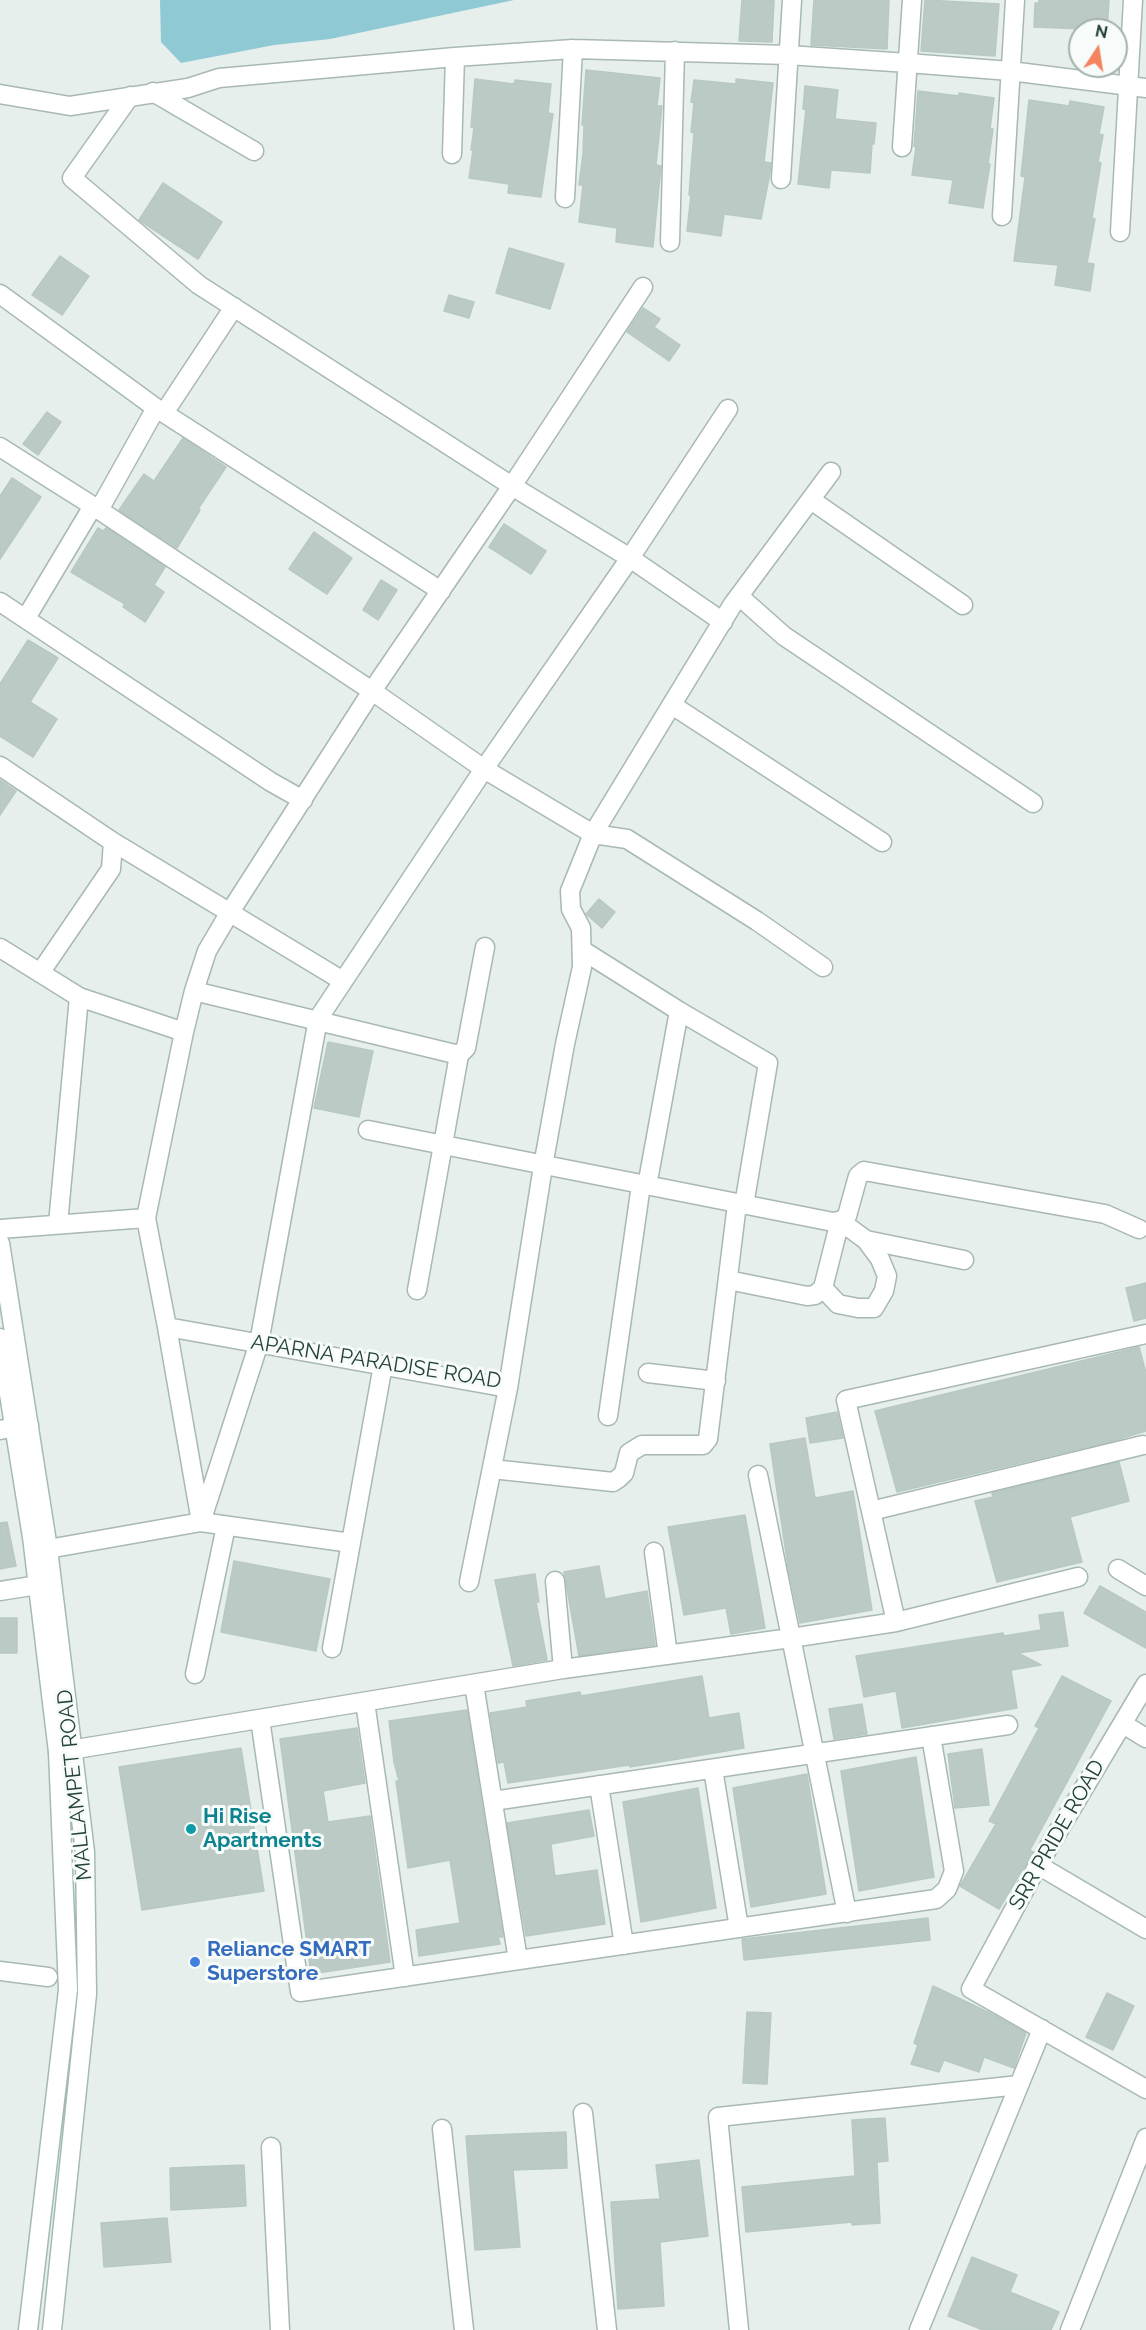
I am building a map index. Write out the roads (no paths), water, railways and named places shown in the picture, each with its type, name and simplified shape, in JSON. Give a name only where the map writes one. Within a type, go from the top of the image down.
[{"type":"street","points":[[781,178],[792,0]]},
{"type":"street","points":[[902,147],[912,0]]},
{"type":"street","points":[[1002,216],[1015,0]]},
{"type":"street","points":[[1120,232],[1133,0]]},
{"type":"street","points":[[0,94],[70,106],[188,88],[219,78],[573,49],[788,55],[908,63],[1010,71],[1146,88]]},
{"type":"street","points":[[565,198],[573,49]]},
{"type":"street","points":[[670,242],[675,51]]},
{"type":"street","points":[[452,154],[455,57]]},
{"type":"street","points":[[153,93],[254,151]]},
{"type":"street","points":[[130,96],[72,178],[200,285],[512,486],[630,558],[723,622]]},
{"type":"street","points":[[201,1522],[146,1218],[184,1032],[207,951],[372,691],[512,486],[643,287]]},
{"type":"street","points":[[0,294],[160,410],[441,591]]},
{"type":"street","points":[[26,618],[160,410],[234,307]]},
{"type":"street","points":[[201,1522],[258,1344],[318,1019],[728,409]]},
{"type":"street","points":[[0,447],[372,691],[484,769],[593,834],[627,839],[757,921],[823,967]]},
{"type":"street","name":"APARNA PARADISE ROAD","points":[[167,1327],[508,1388],[543,1166],[565,1044],[582,967],[581,928],[571,909],[570,891],[593,834],[739,596],[831,472]]},
{"type":"street","points":[[811,500],[963,605]]},
{"type":"street","points":[[739,596],[784,636],[1033,803]]},
{"type":"street","points":[[0,602],[271,782],[303,800]]},
{"type":"street","points":[[672,705],[882,842]]},
{"type":"street","points":[[0,766],[113,842],[343,981]]},
{"type":"street","points":[[40,973],[111,869],[113,842]]},
{"type":"street","points":[[417,1290],[459,1054],[466,1048],[485,947]]},
{"type":"street","points":[[0,948],[79,997],[184,1032]]},
{"type":"street","points":[[492,1469],[613,1482],[624,1473],[629,1453],[642,1445],[703,1445],[708,1439],[728,1280],[768,1063],[678,1011],[582,950]]},
{"type":"street","points":[[194,991],[459,1054]]},
{"type":"street","points":[[58,1224],[79,997]]},
{"type":"street","points":[[608,1416],[644,1186],[678,1011]]},
{"type":"street","points":[[368,1130],[833,1222],[840,1221],[847,1216],[858,1176],[864,1172],[1105,1214],[1139,1229]]},
{"type":"street","points":[[0,1228],[146,1218]]},
{"type":"street","points":[[823,1288],[838,1304],[858,1308],[874,1308],[884,1291],[887,1276],[880,1259],[866,1240],[840,1221]]},
{"type":"street","points":[[728,1280],[807,1296],[815,1295],[823,1288],[840,1221]]},
{"type":"street","points":[[866,1240],[964,1260]]},
{"type":"street","name":"MALLAMPET ROAD","points":[[0,1243],[14,1427],[48,1549],[66,1751],[68,1990],[28,2330]]},
{"type":"street","points":[[896,1622],[846,1400],[1146,1334]]},
{"type":"street","name":"MALLAMPET ROAD","points":[[0,1338],[38,1585],[85,1852],[87,1994],[52,2330]]},
{"type":"street","points":[[332,1648],[383,1365]]},
{"type":"street","points":[[648,1373],[716,1381]]},
{"type":"street","points":[[469,1582],[508,1388]]},
{"type":"street","points":[[871,1511],[1143,1445]]},
{"type":"street","points":[[758,1475],[847,1912]]},
{"type":"street","points":[[48,1549],[201,1522],[351,1543]]},
{"type":"street","points":[[195,1674],[226,1526]]},
{"type":"street","points":[[654,1552],[668,1655]]},
{"type":"street","points":[[1118,1569],[1146,1586]]},
{"type":"street","points":[[66,1751],[563,1669],[896,1622],[1078,1577]]},
{"type":"street","points":[[555,1581],[563,1669]]},
{"type":"street","points":[[0,1592],[38,1585]]},
{"type":"street","points":[[474,1684],[519,1960]]},
{"type":"street","name":"SRR PRIDE ROAD","points":[[1042,2030],[972,1989],[1038,1865],[1146,1684]]},
{"type":"street","points":[[365,1702],[405,1977]]},
{"type":"street","points":[[260,1719],[300,1992],[936,1899],[947,1889],[954,1871],[931,1736]]},
{"type":"street","points":[[1123,1724],[1146,1738]]},
{"type":"street","points":[[493,1801],[1008,1725]]},
{"type":"street","points":[[713,1769],[739,1928]]},
{"type":"street","points":[[599,1785],[624,1945]]},
{"type":"street","points":[[1038,1865],[1146,1929]]},
{"type":"street","points":[[0,1971],[48,1977]]},
{"type":"street","points":[[919,2330],[1042,2030],[1146,2089]]},
{"type":"street","points":[[740,2330],[718,2117],[1019,2085]]},
{"type":"street","points":[[583,2113],[607,2330]]},
{"type":"street","points":[[442,2129],[465,2330]]},
{"type":"street","points":[[1070,2330],[1146,2138]]},
{"type":"street","points":[[271,2147],[280,2330]]},
{"type":"water","points":[[160,0],[514,0],[330,39],[274,45],[181,63],[161,42]]},
{"type":"place","name":"Hi Rise Apartments","points":[[191,1829]]},
{"type":"place","name":"Reliance SMART Superstore","points":[[195,1962]]}]
